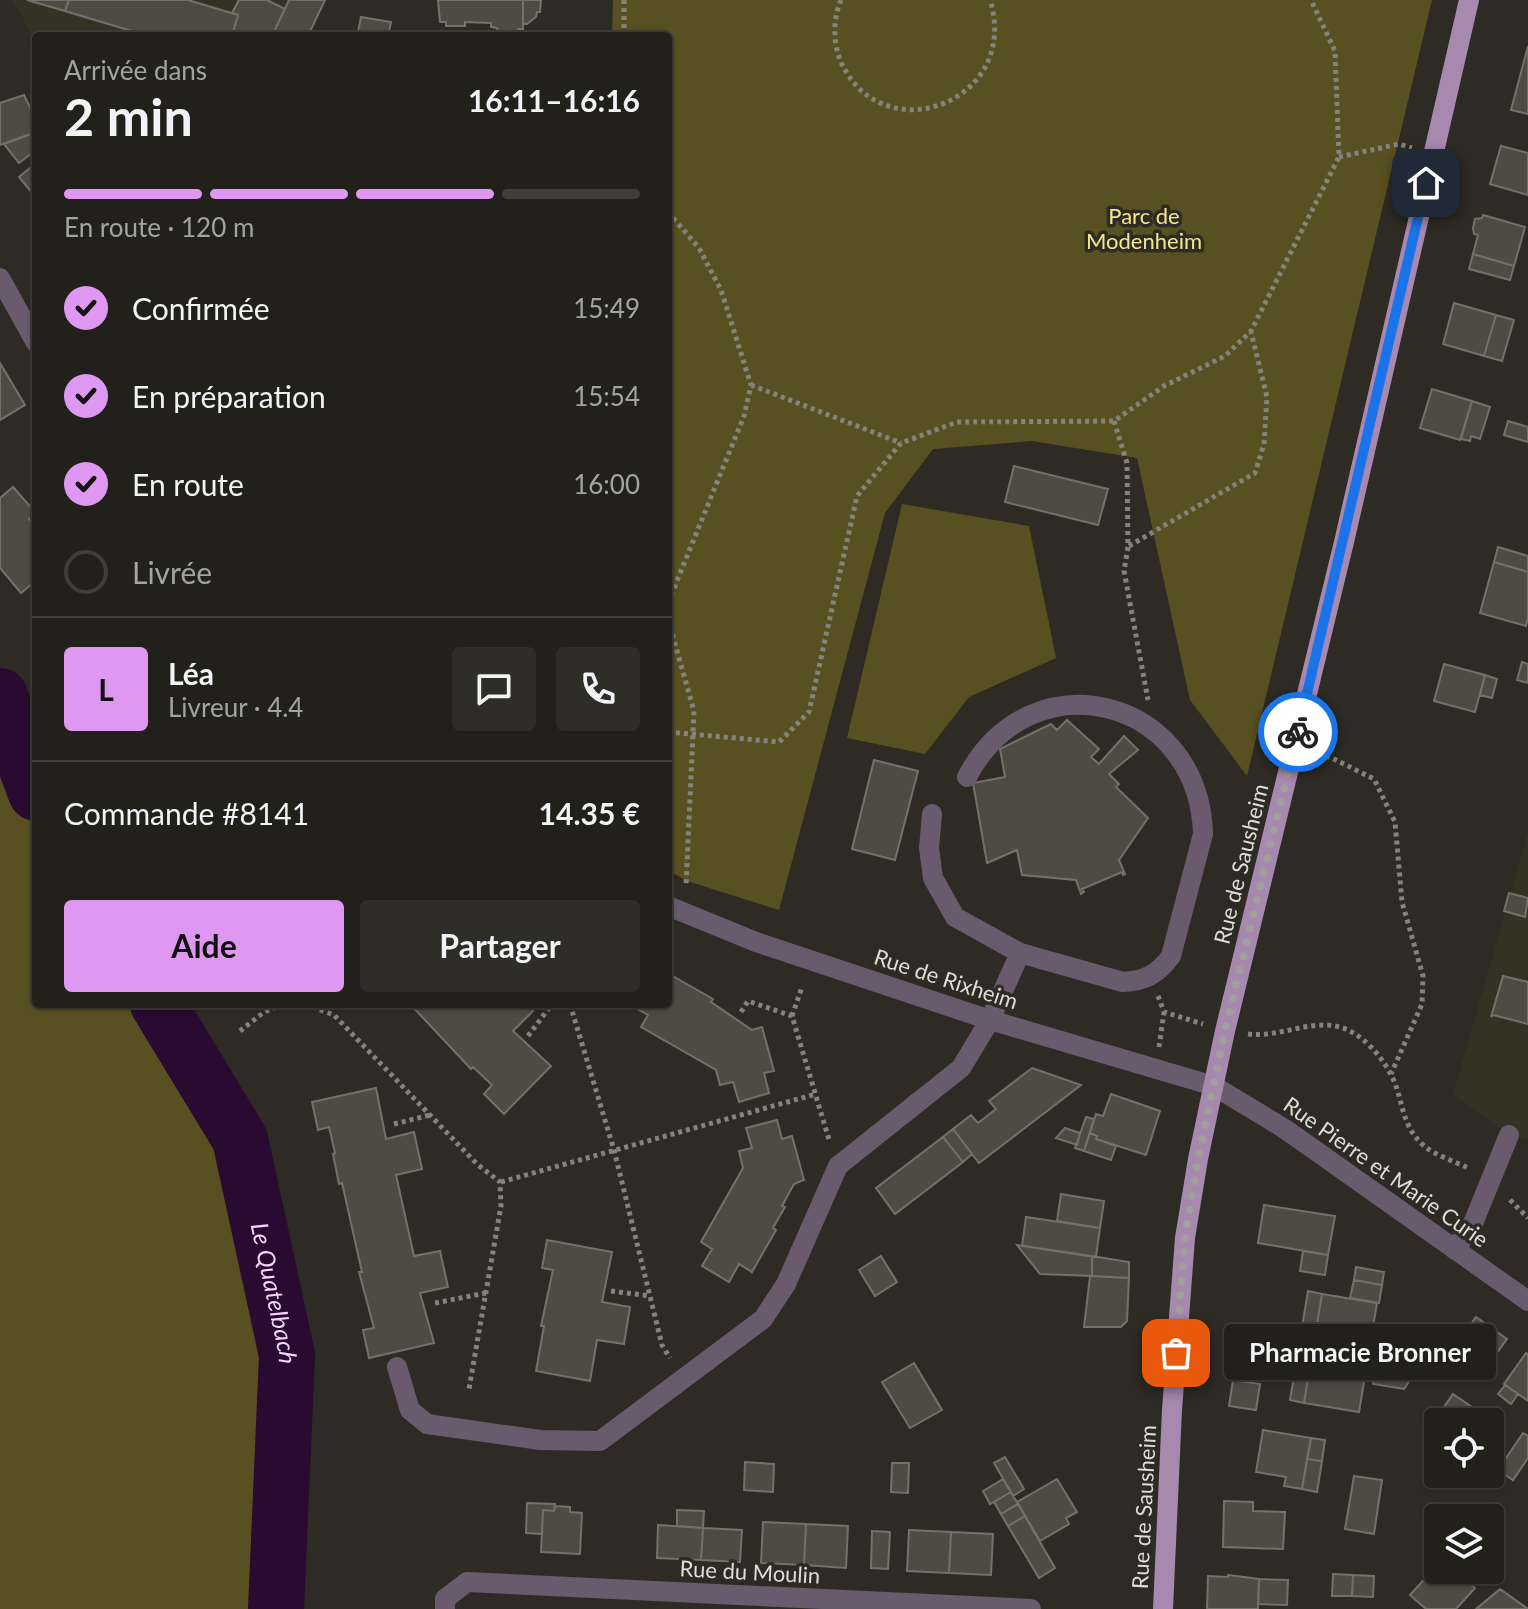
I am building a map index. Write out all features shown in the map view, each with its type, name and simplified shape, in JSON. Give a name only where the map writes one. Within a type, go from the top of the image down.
[{"type":"main road","name":"Rue de Sausheim","points":[[1163,1609],[1172,1410],[1185,1238],[1225,1031],[1469,0]]},
{"type":"street","points":[[0,278],[32,336]]},
{"type":"street","points":[[932,814],[929,848],[933,878],[955,917],[1020,953],[1123,982],[1140,981],[1163,967],[1171,956],[1203,834],[1203,813],[1196,788],[1185,766],[1154,728],[1129,714],[1102,705],[1075,703],[1041,711],[1009,727],[979,754],[967,777]]},
{"type":"street","name":"Rue de Rixheim","points":[[674,909],[756,942],[990,1020],[1214,1086]]},
{"type":"street","points":[[397,1367],[410,1410],[427,1424],[540,1440],[600,1441],[763,1319],[786,1284],[838,1166],[961,1068],[990,1020],[1020,953]]},
{"type":"street","name":"Rue Pierre et Marie Curie","points":[[1214,1086],[1285,1129],[1528,1301]]},
{"type":"street","points":[[1455,1250],[1474,1221],[1509,1135]]},
{"type":"street","name":"Rue du Moulin","points":[[445,1609],[445,1599],[467,1582],[676,1601],[1031,1609]]},
{"type":"path","points":[[624,0],[624,32]]},
{"type":"path","points":[[841,0],[834,26],[836,45],[852,80],[883,103],[901,109],[921,110],[957,98],[973,86],[985,70],[995,34],[990,0]]},
{"type":"path","points":[[672,733],[779,742],[809,712],[857,496],[901,443],[957,422],[1114,421],[1164,386],[1225,356],[1251,331],[1339,157],[1335,51],[1311,0]]},
{"type":"path","points":[[1339,157],[1399,144],[1433,153]]},
{"type":"path","points":[[672,217],[699,248],[721,290],[751,385],[744,416],[672,593]]},
{"type":"path","points":[[1128,547],[1255,473],[1264,444],[1267,397],[1251,331]]},
{"type":"path","points":[[751,385],[901,443]]},
{"type":"path","points":[[1114,421],[1127,463],[1128,547],[1124,571],[1154,728]]},
{"type":"path","points":[[672,633],[694,711],[687,881],[674,909]]},
{"type":"path","points":[[1294,749],[1332,758],[1374,779],[1395,822],[1402,902],[1423,976],[1422,1004],[1391,1074]]},
{"type":"path","points":[[1151,976],[1164,1012],[1225,1031],[1263,1036],[1318,1025],[1341,1027],[1362,1038],[1391,1074],[1404,1120],[1424,1147],[1492,1180],[1528,1218]]},
{"type":"path","points":[[802,987],[792,1016],[838,1166]]},
{"type":"path","points":[[741,1012],[748,1001],[792,1016]]},
{"type":"path","points":[[240,1031],[274,1008]]},
{"type":"path","points":[[316,1008],[334,1015],[477,1164],[500,1182],[501,1206],[469,1389]]},
{"type":"path","points":[[528,1036],[549,1008]]},
{"type":"path","points":[[571,1008],[614,1150],[662,1345],[682,1379]]},
{"type":"path","points":[[500,1182],[816,1094]]},
{"type":"path","points":[[394,1124],[430,1115]]},
{"type":"path","points":[[611,1291],[650,1296]]},
{"type":"path","points":[[435,1303],[486,1293]]},
{"type":"shaded area","points":[[11,0],[287,0],[274,32],[32,32],[32,39]]},
{"type":"shaded area","points":[[1528,832],[1528,1140],[1509,1135],[1453,1094]]},
{"type":"green space","name":"Parc de Modenheim","points":[[613,0],[1432,0],[1247,776],[1190,700],[1137,458],[1032,441],[933,449],[885,513],[779,910],[687,881],[672,872],[672,32],[612,32]]},
{"type":"green space","points":[[902,504],[1029,526],[1056,658],[969,697],[925,754],[847,738]]},
{"type":"green space","points":[[0,732],[13,774],[32,816],[32,1008],[140,1008],[227,1143],[272,1360],[260,1609],[0,1609]]},
{"type":"building","points":[[27,0],[69,0],[65,11]]},
{"type":"building","points":[[69,0],[188,0],[238,15],[233,32],[135,32],[65,11]]},
{"type":"building","points":[[239,0],[267,0],[285,9],[274,32],[233,32],[238,15],[232,13]]},
{"type":"building","points":[[289,0],[325,0],[310,32],[274,32]]},
{"type":"building","points":[[438,0],[523,0],[523,29],[516,32],[498,32],[497,28],[491,27],[491,23],[465,22],[465,26],[446,26],[446,22],[440,22]]},
{"type":"building","points":[[523,0],[541,0],[540,12],[527,24],[523,23]]},
{"type":"building","points":[[361,17],[391,22],[389,32],[358,32]]},
{"type":"building","points":[[1528,46],[1528,114],[1511,110]]},
{"type":"building","points":[[24,95],[32,112],[32,133],[0,145],[0,103]]},
{"type":"building","points":[[32,134],[32,153],[19,163],[4,144]]},
{"type":"building","points":[[1501,146],[1528,153],[1528,195],[1490,184]]},
{"type":"building","points":[[32,166],[32,193],[19,177]]},
{"type":"building","points":[[1483,215],[1525,227],[1514,266],[1473,254],[1478,235],[1474,234],[1475,219]]},
{"type":"building","points":[[1473,254],[1514,266],[1510,280],[1469,269]]},
{"type":"building","points":[[1454,303],[1496,315],[1484,356],[1443,344]]},
{"type":"building","points":[[1496,315],[1514,320],[1502,361],[1484,356]]},
{"type":"building","points":[[0,363],[25,405],[0,420]]},
{"type":"building","points":[[1432,389],[1472,401],[1460,440],[1420,428]]},
{"type":"building","points":[[1472,401],[1490,407],[1480,439],[1471,436],[1470,441],[1461,439]]},
{"type":"building","points":[[1508,421],[1528,427],[1528,442],[1504,435]]},
{"type":"building","points":[[1014,466],[1108,489],[1098,525],[1005,502]]},
{"type":"building","points":[[13,487],[32,508],[29,519],[32,522],[32,584],[21,593],[0,568],[0,498]]},
{"type":"building","points":[[1498,547],[1528,556],[1528,572],[1494,562]]},
{"type":"building","points":[[1494,562],[1528,572],[1526,626],[1480,613]]},
{"type":"building","points":[[1522,662],[1528,664],[1528,683],[1517,680]]},
{"type":"building","points":[[1444,664],[1485,675],[1475,712],[1434,701]]},
{"type":"building","points":[[1485,675],[1497,679],[1492,698],[1480,695]]},
{"type":"building","points":[[1067,720],[1099,749],[1091,757],[1099,764],[1124,736],[1138,750],[1109,774],[1119,784],[1116,787],[1148,818],[1119,860],[1125,874],[1122,872],[1082,889],[1084,892],[1081,894],[1076,880],[1022,875],[1017,850],[987,863],[973,783],[1005,777],[1000,749],[1051,724],[1057,730]]},
{"type":"building","points":[[874,760],[918,771],[895,860],[852,849]]},
{"type":"building","points":[[1509,893],[1528,898],[1525,917],[1504,911]]},
{"type":"building","points":[[672,976],[713,999],[711,1002],[752,1030],[762,1027],[774,1071],[764,1073],[769,1093],[739,1102],[733,1082],[720,1085],[716,1070],[641,1027],[648,1015],[635,1008],[672,1008]]},
{"type":"building","points":[[1503,976],[1528,982],[1528,1024],[1491,1017]]},
{"type":"building","points":[[414,1008],[530,1008],[533,1011],[513,1031],[551,1066],[504,1114],[484,1094],[492,1085],[473,1067],[471,1069]]},
{"type":"building","points":[[1032,1068],[1081,1085],[979,1163],[953,1129],[971,1115],[978,1123],[996,1109],[989,1101]]},
{"type":"building","points":[[376,1088],[386,1139],[414,1132],[422,1169],[396,1175],[414,1256],[440,1251],[448,1287],[420,1293],[434,1343],[369,1358],[363,1330],[374,1328],[359,1272],[362,1272],[342,1183],[339,1184],[329,1127],[318,1130],[312,1102]]},
{"type":"building","points":[[1111,1094],[1160,1111],[1146,1155],[1096,1139],[1097,1136],[1090,1133],[1096,1114],[1103,1116]]},
{"type":"building","points":[[1086,1117],[1094,1119],[1084,1151],[1075,1148]]},
{"type":"building","points":[[777,1120],[782,1139],[792,1136],[804,1180],[794,1184],[773,1228],[776,1230],[752,1272],[739,1264],[729,1282],[702,1266],[712,1249],[701,1242],[743,1168],[739,1151],[752,1148],[746,1128]]},
{"type":"building","points":[[1065,1128],[1080,1133],[1077,1145],[1056,1138]]},
{"type":"building","points":[[953,1129],[972,1154],[963,1162],[943,1137]]},
{"type":"building","points":[[1090,1133],[1097,1136],[1096,1139],[1116,1146],[1111,1160],[1084,1151]]},
{"type":"building","points":[[943,1137],[963,1162],[895,1214],[876,1188]]},
{"type":"building","points":[[1061,1194],[1104,1201],[1100,1228],[1057,1221]]},
{"type":"building","points":[[1264,1205],[1335,1216],[1328,1255],[1258,1243]]},
{"type":"building","points":[[1026,1217],[1100,1228],[1096,1257],[1022,1246]]},
{"type":"building","points":[[547,1240],[612,1252],[602,1302],[630,1307],[624,1344],[597,1340],[590,1381],[536,1371],[544,1326],[541,1326],[553,1270],[542,1268]]},
{"type":"building","points":[[1017,1245],[1092,1256],[1092,1276],[1040,1274]]},
{"type":"building","points":[[1303,1251],[1328,1255],[1325,1275],[1300,1271]]},
{"type":"building","points":[[881,1256],[897,1282],[875,1296],[859,1270]]},
{"type":"building","points":[[1092,1256],[1129,1262],[1129,1278],[1092,1276]]},
{"type":"building","points":[[1356,1267],[1384,1272],[1382,1285],[1354,1280]]},
{"type":"building","points":[[1090,1276],[1129,1278],[1127,1321],[1121,1327],[1084,1327]]},
{"type":"building","points":[[1354,1280],[1382,1285],[1379,1303],[1350,1298]]},
{"type":"building","points":[[1308,1291],[1322,1294],[1304,1403],[1290,1400]]},
{"type":"building","points":[[1322,1294],[1377,1303],[1359,1412],[1304,1403]]},
{"type":"building","points":[[1476,1317],[1507,1339],[1485,1369],[1455,1347]]},
{"type":"building","points":[[1416,1323],[1439,1338],[1421,1364],[1399,1348]]},
{"type":"building","points":[[1463,1353],[1477,1363],[1470,1373],[1456,1362]]},
{"type":"building","points":[[1528,1354],[1528,1401],[1504,1384]]},
{"type":"building","points":[[1368,1356],[1420,1365],[1404,1389],[1373,1384],[1375,1377],[1366,1375],[1364,1382]]},
{"type":"building","points":[[914,1363],[942,1410],[910,1428],[882,1382]]},
{"type":"building","points":[[1233,1380],[1260,1384],[1256,1410],[1229,1406]]},
{"type":"building","points":[[1505,1385],[1518,1394],[1511,1404],[1498,1394]]},
{"type":"building","points":[[1453,1394],[1474,1408],[1443,1408]]},
{"type":"building","points":[[1263,1430],[1311,1438],[1302,1489],[1284,1486],[1286,1477],[1256,1472]]},
{"type":"building","points":[[1523,1433],[1528,1436],[1528,1458],[1513,1480],[1504,1474],[1504,1461]]},
{"type":"building","points":[[1311,1438],[1325,1440],[1322,1461],[1307,1459]]},
{"type":"building","points":[[1005,1457],[1024,1489],[1013,1496],[994,1463]]},
{"type":"building","points":[[1307,1459],[1322,1461],[1317,1492],[1302,1489]]},
{"type":"building","points":[[745,1462],[774,1464],[773,1492],[744,1490]]},
{"type":"building","points":[[892,1463],[909,1463],[908,1493],[891,1492]]},
{"type":"building","points":[[1354,1476],[1382,1480],[1374,1534],[1345,1529]]},
{"type":"building","points":[[1003,1479],[1011,1492],[990,1504],[983,1491]]},
{"type":"building","points":[[1057,1479],[1077,1512],[1066,1518],[1069,1524],[1040,1541],[1017,1502]]},
{"type":"building","points":[[1011,1492],[1018,1504],[1001,1514],[994,1502]]},
{"type":"building","points":[[1224,1501],[1253,1502],[1253,1511],[1285,1512],[1283,1549],[1223,1547]]},
{"type":"building","points":[[527,1503],[555,1504],[554,1511],[543,1510],[542,1534],[526,1533]]},
{"type":"building","points":[[1018,1504],[1025,1516],[1008,1526],[1001,1514]]},
{"type":"building","points":[[555,1506],[570,1507],[570,1512],[582,1513],[580,1554],[541,1552],[543,1510],[554,1511]]},
{"type":"building","points":[[677,1510],[704,1511],[703,1528],[677,1526]]},
{"type":"building","points":[[1025,1516],[1055,1568],[1039,1578],[1008,1526]]},
{"type":"building","points":[[763,1522],[806,1524],[804,1565],[761,1563]]},
{"type":"building","points":[[806,1524],[848,1526],[846,1568],[804,1565]]},
{"type":"building","points":[[658,1525],[703,1528],[701,1560],[657,1558]]},
{"type":"building","points":[[703,1528],[742,1530],[740,1562],[701,1560]]},
{"type":"building","points":[[909,1530],[951,1532],[949,1573],[907,1571]]},
{"type":"building","points":[[872,1531],[890,1532],[888,1569],[871,1568]]},
{"type":"building","points":[[951,1532],[993,1534],[991,1575],[949,1573]]},
{"type":"building","points":[[1333,1574],[1353,1575],[1352,1596],[1332,1596]]},
{"type":"building","points":[[1353,1575],[1374,1576],[1373,1597],[1352,1596]]},
{"type":"building","points":[[1208,1576],[1259,1579],[1258,1609],[1207,1609]]},
{"type":"building","points":[[1259,1579],[1288,1580],[1287,1605],[1258,1604]]},
{"type":"building","points":[[1424,1580],[1424,1584],[1470,1584],[1475,1588],[1456,1609],[1426,1609],[1410,1595]]},
{"type":"building","points":[[1500,1589],[1528,1609],[1476,1609]]},
{"type":"waterway","name":"Le Quatelbach","points":[[0,696],[32,782]]},
{"type":"waterway","name":"Le Quatelbach","points":[[160,1008],[240,1139],[287,1355],[276,1609]]},
{"type":"way so far","points":[[1176,1353],[1185,1238],[1198,1159],[1225,1031],[1298,732]]},
{"type":"place","name":"Pharmacie Bronner","points":[[1176,1353]]},
{"type":"route","points":[[1298,732],[1426,183]]}]
